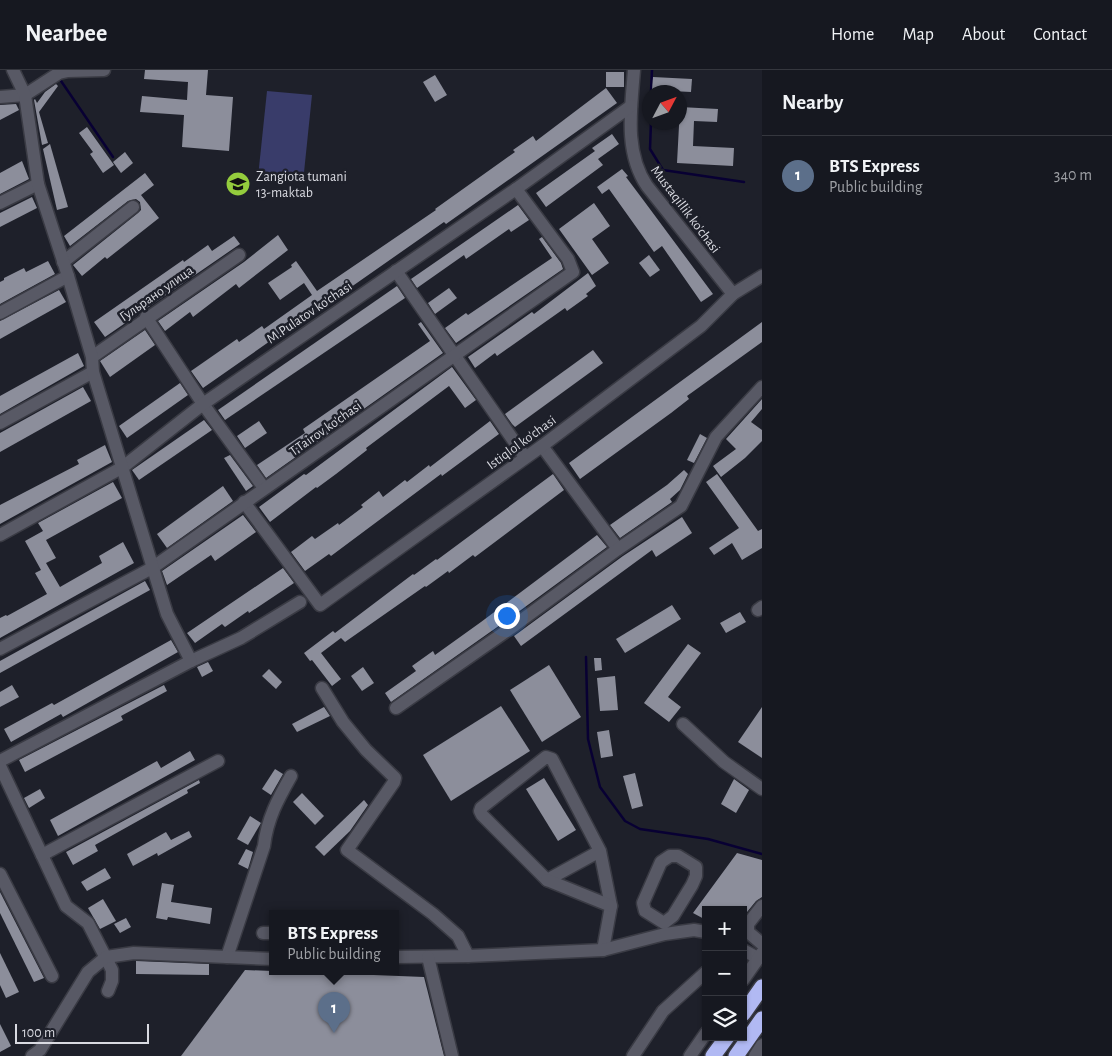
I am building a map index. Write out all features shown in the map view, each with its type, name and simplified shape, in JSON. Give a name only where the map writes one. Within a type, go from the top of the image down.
[{"type":"highway","points":[[747,1008],[762,987]]},
{"type":"highway","points":[[736,1056],[762,1019]]},
{"type":"highway","points":[[714,1056],[724,1041]]},
{"type":"street","points":[[13,70],[25,95],[38,184],[92,357],[93,372],[167,614],[191,662]]},
{"type":"street","points":[[0,98],[25,95],[56,75],[68,71],[104,70]]},
{"type":"street","name":"Mustaqillik ko'chasi","points":[[634,70],[632,150],[642,178],[733,294]]},
{"type":"street","name":"M.Pulatov ko'chasi","points":[[0,535],[123,467],[203,404],[396,272],[632,106]]},
{"type":"street","points":[[0,203],[38,184]]},
{"type":"street","name":"T.Tairov ko'chasi","points":[[0,649],[152,568],[573,272],[568,259],[516,188]]},
{"type":"street","points":[[63,262],[133,207]]},
{"type":"street","name":"Гульрано улица","points":[[92,357],[146,317],[239,255]]},
{"type":"street","points":[[396,272],[525,457]]},
{"type":"street","points":[[0,313],[68,276]]},
{"type":"street","points":[[733,294],[762,276]]},
{"type":"street","name":"Istiqlol ko'chasi","points":[[244,502],[320,605],[542,446],[700,326],[733,294]]},
{"type":"street","points":[[146,317],[203,404],[264,488]]},
{"type":"street","points":[[0,423],[93,372]]},
{"type":"street","points":[[396,708],[681,506],[716,437],[762,387]]},
{"type":"street","points":[[542,446],[618,549]]},
{"type":"street","points":[[0,761],[241,638],[300,602]]},
{"type":"street","points":[[322,688],[343,722],[366,750],[395,778],[347,850],[433,914],[458,936],[468,956]]},
{"type":"street","points":[[683,724],[724,762],[760,783]]},
{"type":"street","points":[[603,950],[611,906],[600,850],[552,759],[546,757],[481,808],[482,816],[547,880],[611,906]]},
{"type":"street","points":[[42,855],[218,761]]},
{"type":"street","points":[[0,766],[66,906],[88,923],[106,957],[112,970],[112,981],[108,991]]},
{"type":"street","points":[[227,957],[264,846],[266,830],[273,809],[291,776]]},
{"type":"street","points":[[547,880],[600,850]]},
{"type":"street","points":[[670,856],[678,856],[696,867],[696,876],[665,929],[645,911],[643,903],[661,862],[670,856]]},
{"type":"street","points":[[0,874],[52,976]]},
{"type":"street","points":[[762,906],[748,924],[748,932],[762,944]]},
{"type":"street","points":[[399,957],[603,950],[665,929],[702,931]]},
{"type":"street","points":[[746,951],[760,955],[747,974]]},
{"type":"street","points":[[32,1056],[40,1050],[88,972],[106,957],[134,953],[269,959]]},
{"type":"street","points":[[428,956],[452,1056]]},
{"type":"street","points":[[633,1056],[663,1011],[702,976]]},
{"type":"street","points":[[690,1056],[702,1040]]},
{"type":"street","points":[[755,1056],[762,1045]]},
{"type":"shaded area","points":[[267,91],[312,95],[303,182],[258,177]]},
{"type":"building","points":[[145,70],[208,70],[206,95],[233,97],[229,151],[182,147],[184,115],[140,112],[142,96],[187,100],[188,82],[144,79]]},
{"type":"building","points":[[606,72],[624,72],[624,87],[606,87]]},
{"type":"building","points":[[435,75],[447,95],[435,102],[423,82]]},
{"type":"building","points":[[653,77],[692,79],[691,92],[687,92],[687,85],[652,85]]},
{"type":"building","points":[[56,84],[58,86],[39,112],[48,143],[42,145],[34,100],[37,103],[45,92]]},
{"type":"building","points":[[606,88],[617,103],[446,224],[444,222],[274,341],[273,339],[203,388],[191,371],[237,339],[239,342],[262,326],[264,329],[312,295],[304,283],[280,300],[268,283],[292,267],[291,265],[296,261],[317,291],[436,210],[515,152],[513,150],[533,136],[536,141]]},
{"type":"building","points":[[16,104],[19,110],[0,120],[0,105]]},
{"type":"building","points":[[687,107],[718,109],[717,122],[694,121],[693,146],[734,148],[733,166],[677,163],[679,130],[687,130]]},
{"type":"building","points":[[87,127],[114,165],[103,173],[90,154],[93,152],[79,133]]},
{"type":"building","points":[[612,134],[619,144],[598,159],[603,165],[546,207],[536,193],[595,151],[592,148]]},
{"type":"building","points":[[50,144],[68,207],[57,210],[43,149]]},
{"type":"building","points":[[125,152],[133,163],[121,173],[113,162]]},
{"type":"building","points":[[22,161],[29,179],[0,194],[0,173]]},
{"type":"building","points":[[622,169],[713,294],[701,302],[662,246],[654,252],[609,189],[602,194],[597,187]]},
{"type":"building","points":[[145,173],[154,185],[141,195],[159,218],[82,276],[73,265],[138,213],[141,210],[140,202],[136,199],[128,201],[70,246],[64,236]]},
{"type":"building","points":[[32,197],[37,208],[0,227],[0,213]]},
{"type":"building","points":[[594,203],[610,226],[592,239],[609,263],[592,275],[559,229]]},
{"type":"building","points":[[518,205],[529,220],[511,232],[509,229],[466,259],[464,255],[417,288],[411,279]]},
{"type":"building","points":[[278,235],[288,250],[239,288],[236,284],[193,317],[190,312],[165,331],[158,321],[244,262]]},
{"type":"building","points":[[234,236],[240,244],[105,337],[94,322],[183,260],[184,262],[208,245],[212,251]]},
{"type":"building","points":[[542,237],[561,263],[563,269],[456,343],[445,328],[466,313],[468,315],[552,258],[539,239]]},
{"type":"building","points":[[649,255],[660,270],[650,277],[639,263]]},
{"type":"building","points":[[48,261],[55,274],[0,304],[0,282],[4,278],[24,268],[26,272]]},
{"type":"building","points":[[588,273],[596,286],[586,294],[588,296],[567,311],[565,308],[497,356],[495,353],[475,368],[468,357],[532,312],[534,314]]},
{"type":"building","points":[[397,286],[405,298],[225,420],[218,410]]},
{"type":"building","points":[[449,288],[457,298],[435,314],[428,303]]},
{"type":"building","points":[[59,290],[66,302],[0,339],[0,321]]},
{"type":"building","points":[[421,322],[443,353],[266,478],[257,465],[305,433],[303,429],[430,341],[418,324]]},
{"type":"building","points":[[762,322],[762,342],[687,396],[689,399],[671,413],[580,479],[569,463]]},
{"type":"building","points":[[145,330],[155,345],[110,377],[100,361]]},
{"type":"building","points":[[593,350],[603,363],[515,427],[512,424],[505,414]]},
{"type":"building","points":[[78,353],[84,366],[0,414],[0,396]]},
{"type":"building","points":[[452,367],[476,400],[465,408],[449,386],[366,448],[367,450],[336,474],[270,522],[259,507],[304,474],[306,475]]},
{"type":"building","points":[[180,383],[188,395],[127,438],[119,426]]},
{"type":"building","points":[[83,387],[91,401],[0,452],[0,433]]},
{"type":"building","points":[[762,399],[762,409],[751,422],[762,430],[762,441],[745,458],[721,477],[713,466],[736,449],[726,439]]},
{"type":"building","points":[[204,420],[212,430],[139,480],[132,470]]},
{"type":"building","points":[[259,421],[267,433],[245,448],[237,436]]},
{"type":"building","points":[[490,421],[499,434],[442,476],[441,474],[331,556],[329,554],[305,571],[291,552],[312,536],[315,539],[338,523],[339,525],[363,507],[361,505],[379,491],[383,497],[405,480],[407,482],[429,465],[430,467]]},
{"type":"building","points":[[700,434],[707,438],[694,463],[687,460]]},
{"type":"building","points":[[105,445],[112,462],[0,524],[0,505],[79,464],[77,460]]},
{"type":"building","points":[[230,455],[253,486],[246,491],[224,458]]},
{"type":"building","points":[[684,470],[688,474],[680,490],[670,499],[672,502],[620,538],[610,525],[667,485]]},
{"type":"building","points":[[553,474],[564,490],[475,557],[473,555],[449,573],[448,571],[425,586],[345,642],[341,638],[321,653],[341,679],[332,686],[312,660],[310,661],[304,653],[333,631],[335,633],[413,574],[437,560]]},
{"type":"building","points":[[717,474],[758,531],[762,529],[762,548],[742,560],[732,543],[714,555],[709,548],[739,528],[706,482]]},
{"type":"building","points":[[113,482],[122,498],[46,540],[56,558],[46,563],[60,587],[102,563],[99,556],[123,542],[134,563],[0,638],[0,618],[47,594],[35,573],[41,570],[25,541],[43,531],[38,523]]},
{"type":"building","points":[[223,486],[233,501],[167,548],[157,534]]},
{"type":"building","points":[[243,515],[256,532],[215,561],[211,555],[167,585],[162,571]]},
{"type":"building","points":[[682,517],[692,533],[656,557],[652,550],[521,646],[514,636],[623,556]]},
{"type":"building","points":[[597,535],[607,547],[391,702],[385,693],[416,671],[412,666],[433,651],[435,655]]},
{"type":"building","points":[[283,568],[294,583],[249,613],[248,611],[225,627],[222,624],[195,643],[187,633]]},
{"type":"building","points":[[145,581],[150,590],[0,673],[0,661]]},
{"type":"building","points":[[672,605],[681,619],[625,653],[616,639]]},
{"type":"building","points":[[740,612],[746,622],[726,633],[720,623]]},
{"type":"building","points":[[171,640],[178,652],[63,717],[61,714],[11,742],[4,729],[52,703],[54,705]]},
{"type":"building","points":[[688,644],[701,653],[668,697],[681,707],[669,722],[644,703]]},
{"type":"building","points":[[594,658],[601,658],[602,670],[595,671]]},
{"type":"building","points":[[208,662],[213,671],[202,677],[197,667]]},
{"type":"building","points":[[549,665],[581,717],[542,742],[510,690]]},
{"type":"building","points":[[363,667],[374,683],[362,691],[351,676]]},
{"type":"building","points":[[269,669],[282,682],[276,689],[262,676]]},
{"type":"building","points":[[615,676],[618,710],[600,711],[597,678]]},
{"type":"building","points":[[12,685],[19,697],[0,707],[0,692]]},
{"type":"building","points":[[164,685],[167,691],[121,716],[123,720],[25,772],[19,760]]},
{"type":"building","points":[[501,706],[530,751],[451,801],[423,755]]},
{"type":"building","points":[[324,707],[330,716],[297,732],[292,724]]},
{"type":"building","points":[[762,707],[762,758],[738,742]]},
{"type":"building","points":[[609,730],[613,756],[601,758],[597,732]]},
{"type":"building","points":[[190,751],[195,760],[58,836],[50,820],[157,761],[161,768]]},
{"type":"building","points":[[275,769],[283,774],[271,795],[262,789]]},
{"type":"building","points":[[635,773],[643,806],[632,809],[623,776]]},
{"type":"building","points":[[544,778],[576,830],[558,841],[526,789]]},
{"type":"building","points":[[734,779],[749,790],[736,813],[721,804]]},
{"type":"building","points":[[199,780],[200,783],[187,790],[188,793],[95,845],[98,851],[73,865],[66,852]]},
{"type":"building","points":[[40,789],[45,798],[29,808],[24,798]]},
{"type":"building","points":[[302,793],[324,816],[315,825],[293,802]]},
{"type":"building","points":[[364,800],[368,805],[350,831],[324,856],[315,847]]},
{"type":"building","points":[[250,816],[261,823],[248,845],[237,839]]},
{"type":"building","points":[[189,831],[192,837],[158,856],[157,853],[133,866],[127,854],[166,832],[171,840]]},
{"type":"building","points":[[246,849],[253,852],[248,869],[238,864]]},
{"type":"building","points":[[737,853],[762,860],[762,897],[747,912],[747,906],[702,906],[702,918],[693,913]]},
{"type":"building","points":[[105,868],[111,878],[87,891],[81,882]]},
{"type":"building","points":[[162,883],[174,885],[171,902],[212,908],[210,924],[168,917],[167,920],[156,918]]},
{"type":"building","points":[[0,892],[44,978],[34,982],[0,913]]},
{"type":"building","points":[[103,899],[116,921],[100,929],[88,908]]},
{"type":"building","points":[[126,918],[131,927],[120,933],[114,924]]},
{"type":"building","points":[[0,953],[19,992],[6,998],[0,985]]},
{"type":"building","points":[[136,961],[209,964],[209,975],[136,974]]},
{"type":"building","points":[[245,970],[269,971],[269,975],[424,977],[444,1056],[181,1056]]},
{"type":"building","points":[[0,1024],[11,1046],[0,1052]]},
{"type":"waterway","points":[[651,85],[652,70]]},
{"type":"waterway","points":[[59,78],[113,157]]},
{"type":"waterway","points":[[651,130],[650,149],[663,170],[744,182]]},
{"type":"waterway","points":[[586,657],[588,739],[600,787],[625,821],[640,829],[708,839],[762,854]]},
{"type":"place","name":"Zangiota tumani 13-maktab","points":[[238,184]]},
{"type":"place","name":"BTS Express","points":[[334,1033]]}]
